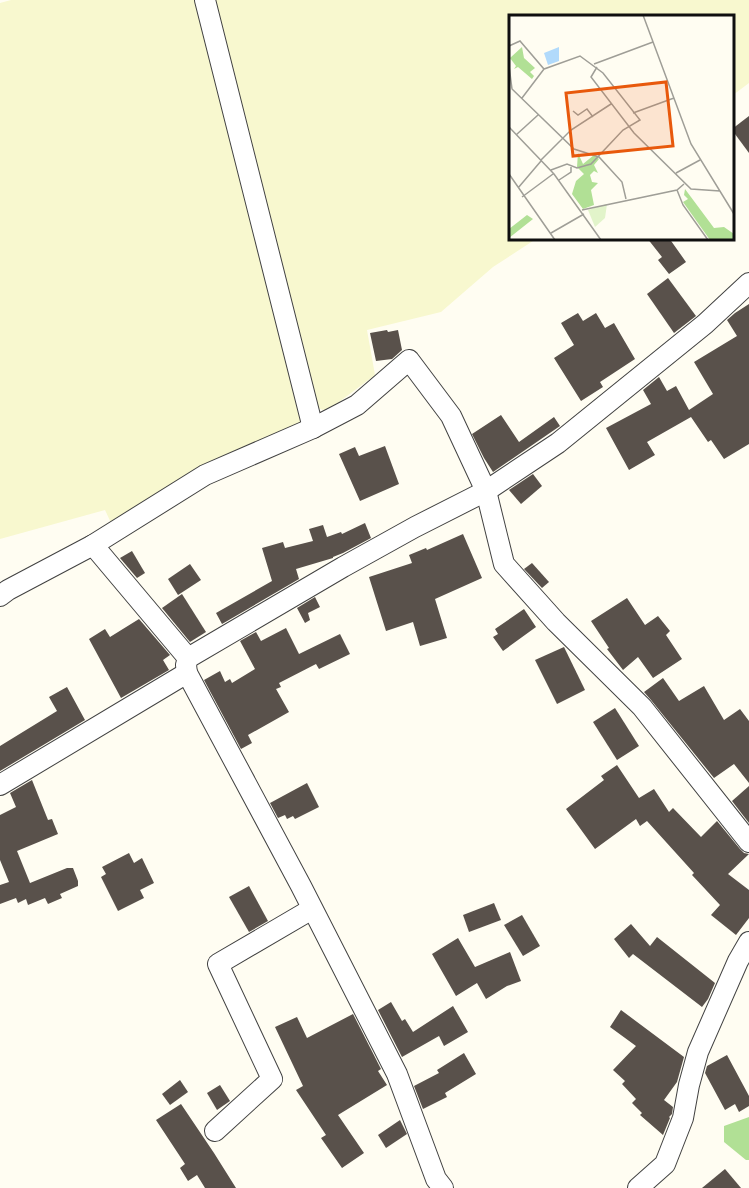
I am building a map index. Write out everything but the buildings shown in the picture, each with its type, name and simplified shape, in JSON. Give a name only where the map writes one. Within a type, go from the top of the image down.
[{"type":"street","points":[[205,0],[313,428]]},
{"type":"street","points":[[0,785],[363,555],[486,491],[558,443],[705,324],[749,283]]},
{"type":"street","points":[[0,596],[93,545],[205,475],[313,428],[357,405],[410,360],[451,416],[486,491],[504,564],[556,622],[642,707],[749,842]]},
{"type":"street","points":[[93,545],[187,665],[397,1074],[436,1179],[443,1188]]},
{"type":"street","points":[[215,1131],[272,1079],[218,964],[312,909]]},
{"type":"street","points":[[638,1188],[665,1164],[683,1118],[698,1053],[738,961],[749,942]]},
{"type":"green space","points":[[11,0],[198,0],[301,425],[112,525],[105,510],[0,539],[0,3]]},
{"type":"green space","points":[[211,0],[749,0],[749,83],[734,94],[734,15],[509,15],[509,240],[534,240],[493,267],[441,312],[367,330],[375,375],[327,411],[317,408]]},
{"type":"green space","points":[[749,1117],[749,1160],[746,1160],[724,1142],[724,1126]]}]
